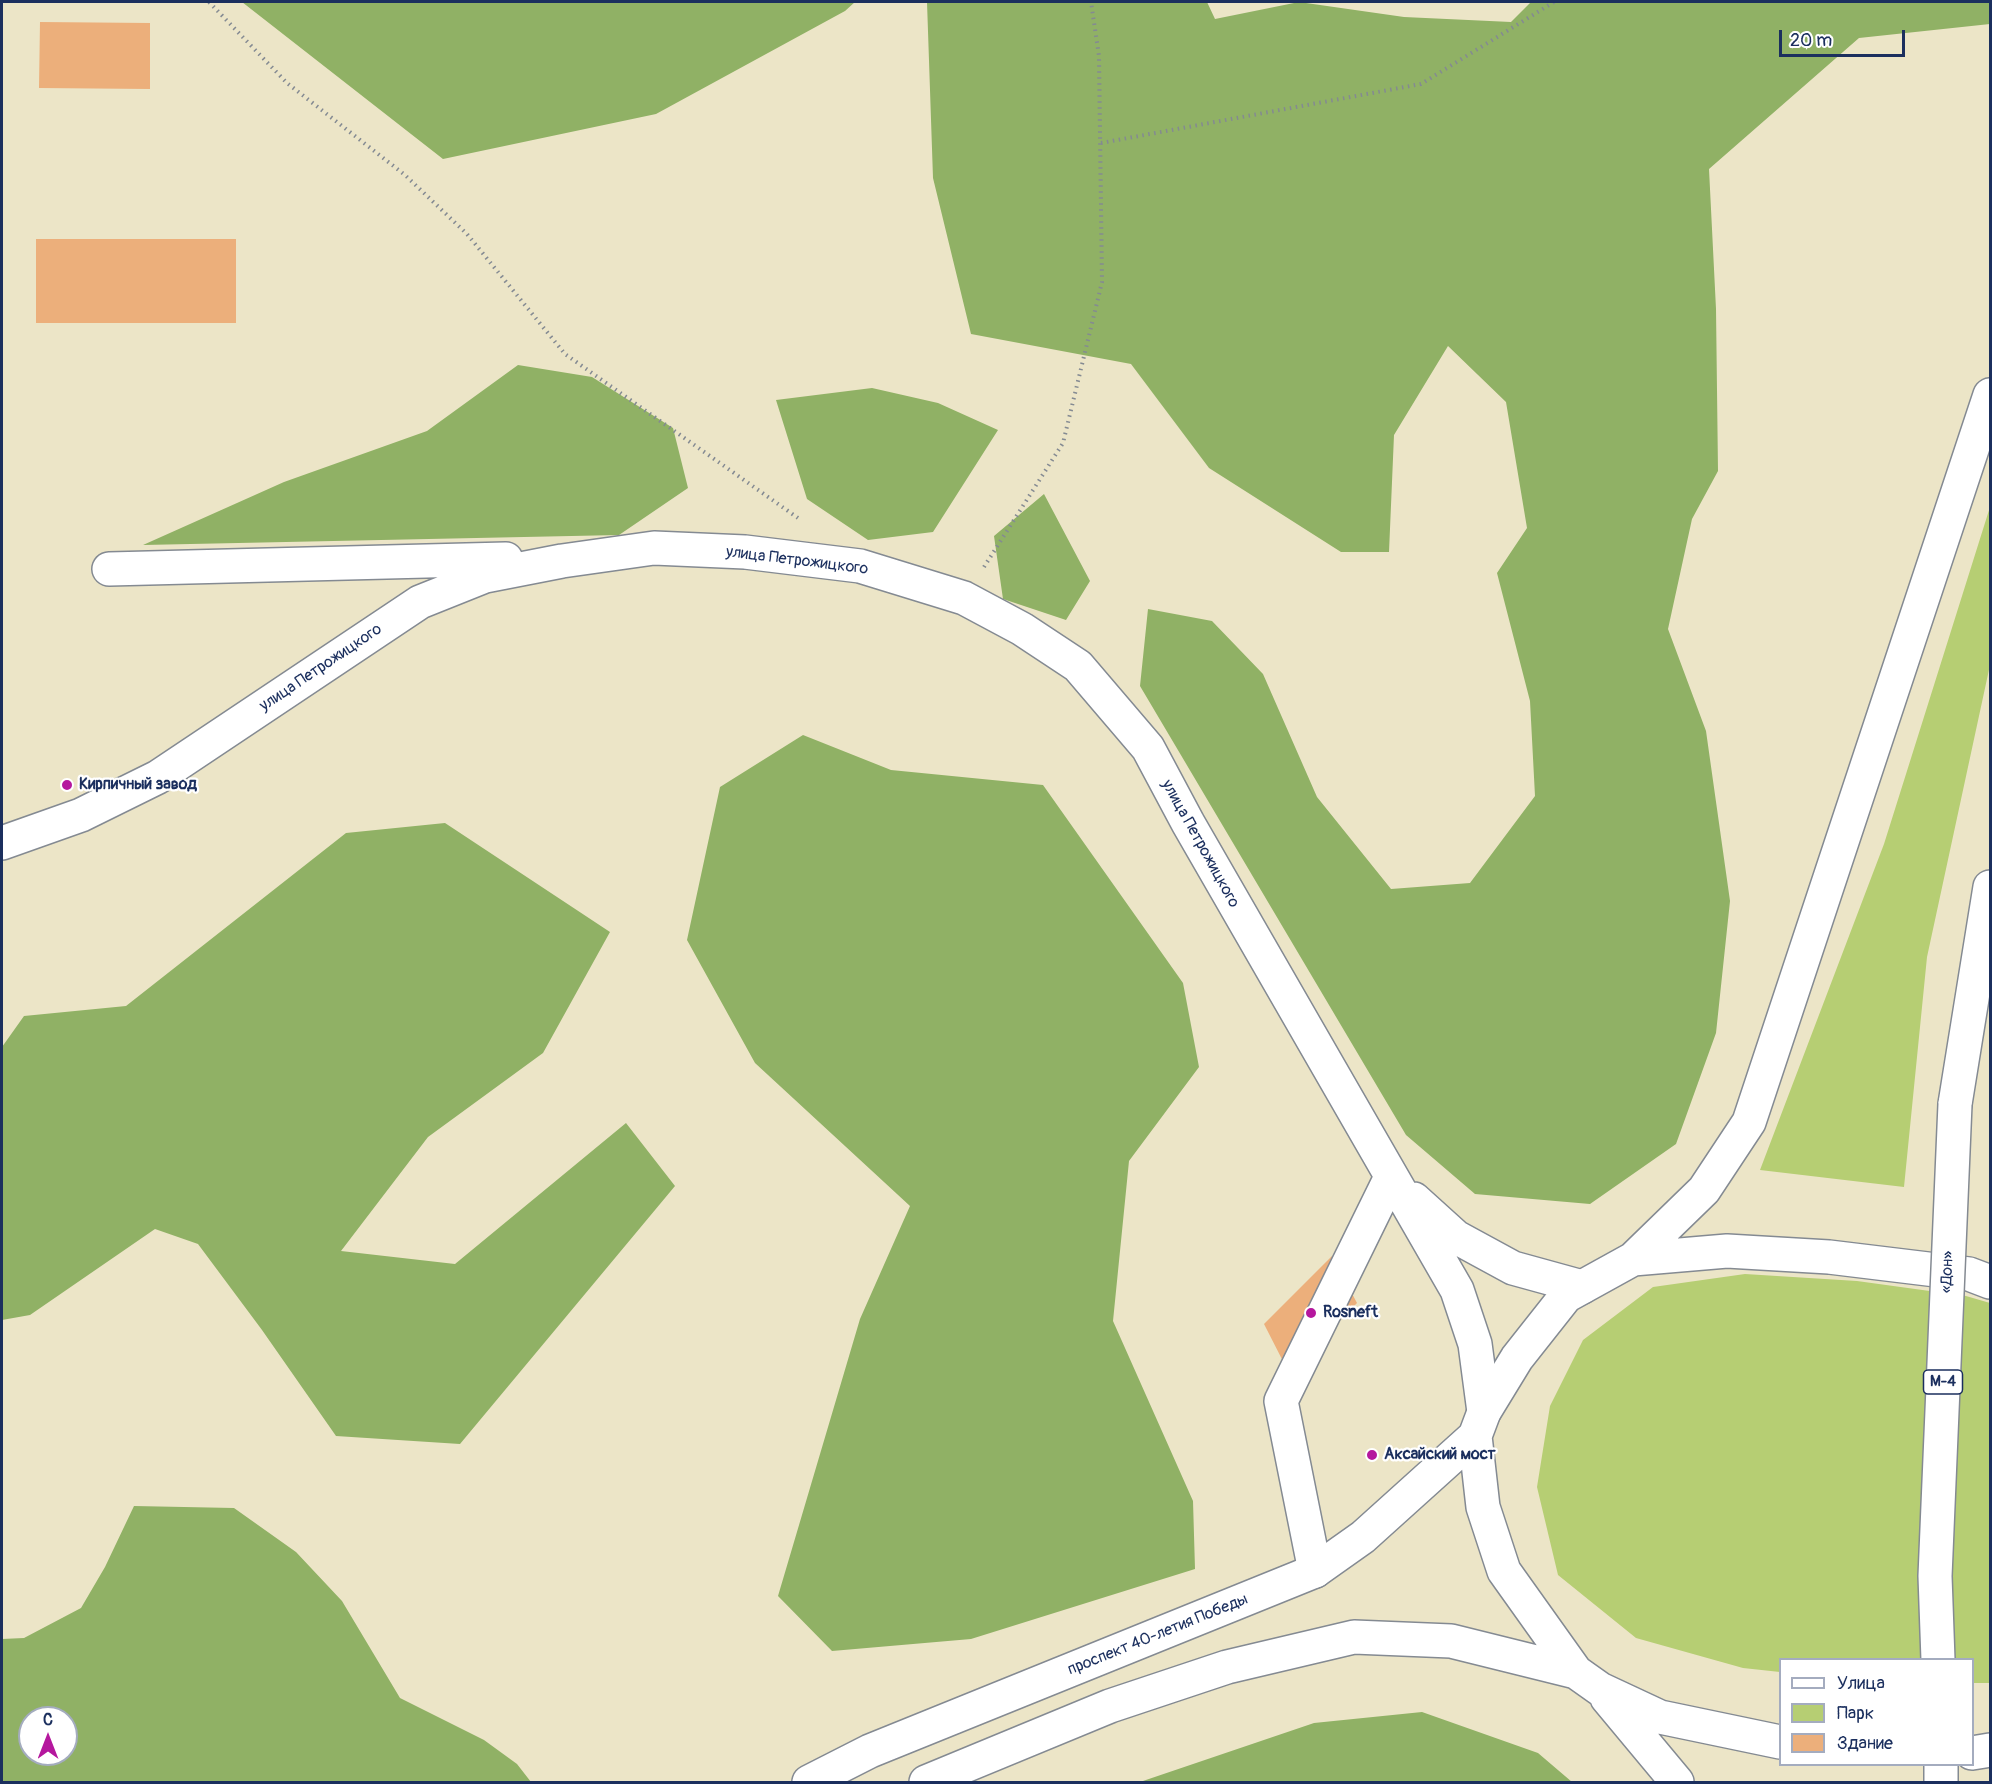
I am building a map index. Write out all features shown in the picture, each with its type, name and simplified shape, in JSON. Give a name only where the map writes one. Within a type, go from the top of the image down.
[{"type":"main road","points":[[1633,1259],[1704,1190],[1749,1122],[1990,395]]},
{"type":"main road","name":"улица Петрожицкого","points":[[2,843],[81,815],[158,777],[420,602],[485,576],[562,561],[654,548],[745,552],[860,566],[964,598],[1022,629],[1078,666],[1148,748],[1188,823],[1390,1178],[1457,1290],[1475,1344],[1483,1507],[1504,1571],[1588,1681],[1677,1782]]},
{"type":"main road","points":[[109,569],[510,559],[562,561]]},
{"type":"main road","name":"«Дон»","points":[[1938,1658],[1935,1576],[1955,1104],[1990,887]]},
{"type":"main road","name":"улица Петрожицкого","points":[[1390,1178],[1456,1237],[1513,1268],[1582,1287]]},
{"type":"main road","points":[[1315,1571],[1281,1401],[1390,1178]]},
{"type":"main road","points":[[1633,1259],[1727,1251],[1818,1256],[1969,1274],[1990,1282]]},
{"type":"main road","name":"проспект 40-летия Победы","points":[[809,1782],[870,1751],[1315,1571],[1363,1537],[1480,1424],[1517,1358],[1566,1296],[1633,1259]]},
{"type":"main road","points":[[926,1782],[1142,1695],[1227,1667],[1354,1637],[1451,1641],[1588,1681],[1660,1718],[1779,1742]]},
{"type":"main road","points":[[1974,1753],[1990,1750]]},
{"type":"main road","points":[[1941,1766],[1941,1782]]},
{"type":"path","points":[[209,2],[288,83],[405,175],[467,234],[565,354],[791,512]]},
{"type":"path","points":[[964,598],[1063,443],[1102,282],[1099,56],[1091,2]]},
{"type":"path","points":[[1101,143],[1421,84],[1554,2]]},
{"type":"green space","points":[[242,2],[855,2],[845,11],[656,114],[443,159]]},
{"type":"green space","points":[[927,2],[1207,2],[1215,19],[1299,2],[1404,17],[1511,22],[1531,2],[1990,2],[1990,24],[1859,38],[1709,169],[1716,309],[1718,471],[1692,519],[1668,629],[1706,731],[1730,901],[1716,1033],[1676,1144],[1590,1204],[1475,1194],[1406,1135],[1140,686],[1148,609],[1212,621],[1263,674],[1317,797],[1391,889],[1470,883],[1535,796],[1530,701],[1497,573],[1527,528],[1506,402],[1448,346],[1394,435],[1389,552],[1341,552],[1209,468],[1131,364],[971,334],[933,178]]},
{"type":"green space","points":[[518,365],[592,377],[673,428],[688,488],[619,535],[143,545],[284,482],[427,431]]},
{"type":"green space","points":[[872,388],[938,403],[998,430],[933,532],[868,540],[807,499],[776,400]]},
{"type":"green space","points":[[1044,494],[1090,581],[1066,620],[1003,599],[994,536]]},
{"type":"green space","points":[[1990,507],[1990,665],[1927,957],[1904,1187],[1760,1170],[1884,844]]},
{"type":"green space","points":[[803,735],[891,770],[1043,785],[1183,983],[1199,1067],[1129,1161],[1113,1321],[1193,1501],[1195,1569],[971,1639],[832,1651],[778,1596],[860,1319],[910,1206],[755,1063],[687,940],[720,787]]},
{"type":"green space","points":[[445,823],[610,932],[543,1053],[428,1137],[341,1251],[455,1264],[626,1123],[675,1186],[460,1444],[336,1436],[198,1244],[155,1229],[30,1315],[2,1320],[2,1047],[24,1016],[126,1006],[346,833]]},
{"type":"green space","points":[[1745,1274],[1857,1281],[1966,1296],[1990,1303],[1990,1683],[1974,1683],[1974,1658],[1779,1658],[1779,1672],[1743,1668],[1636,1638],[1558,1575],[1537,1487],[1550,1406],[1583,1340],[1653,1287]]},
{"type":"green space","points":[[134,1506],[234,1508],[296,1552],[342,1601],[400,1698],[484,1740],[517,1764],[531,1782],[2,1782],[2,1639],[24,1638],[81,1608],[105,1567]]},
{"type":"green space","points":[[1422,1712],[1538,1753],[1572,1782],[1140,1782],[1314,1723]]},
{"type":"building","points":[[40,22],[150,23],[150,89],[39,88]]},
{"type":"building","points":[[36,239],[236,239],[236,323],[36,323]]},
{"type":"building","name":"Rosneft","points":[[1332,1256],[1357,1303],[1289,1373],[1264,1324]]},
{"type":"place","name":"Кирпичный завод","points":[[67,785]]},
{"type":"place","name":"Rosneft","points":[[1311,1313]]},
{"type":"place","name":"Аксайский мост","points":[[1372,1455]]}]
